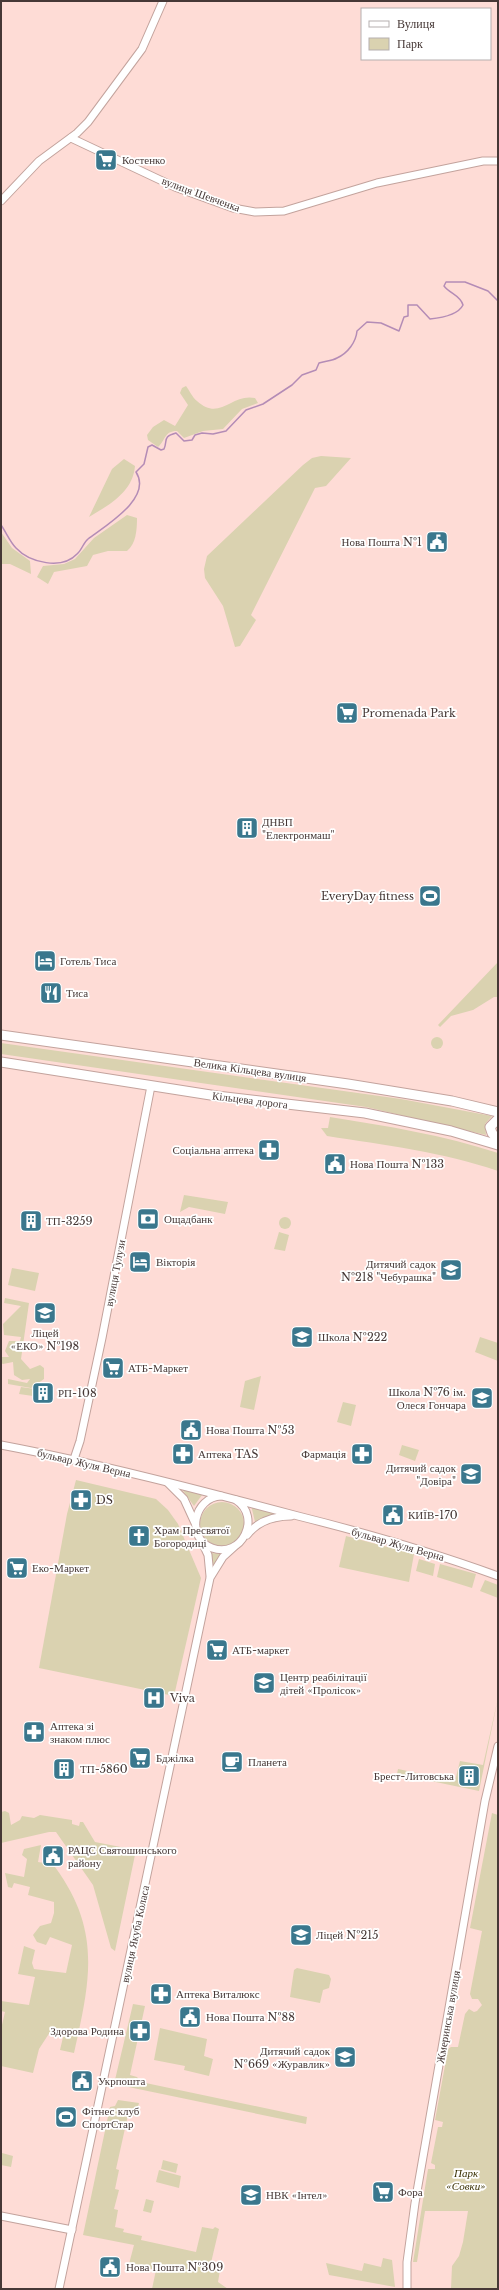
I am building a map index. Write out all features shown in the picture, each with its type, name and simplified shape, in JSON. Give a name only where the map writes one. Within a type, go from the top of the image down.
[{"type":"highway","name":"Велика Кільцева вулиця","points":[[1,1035],[363,1087],[452,1101],[498,1112]]},
{"type":"highway","name":"Кільцева дорога","points":[[1,1062],[151,1086],[365,1113],[451,1132],[498,1145]]},
{"type":"highway","points":[[498,1120],[490,1127],[492,1133],[498,1140]]},
{"type":"street","points":[[1,201],[39,161],[71,138],[88,122],[142,49],[163,1]]},
{"type":"street","name":"вулиця Шевченка","points":[[71,138],[175,187],[232,208],[256,212],[284,211],[377,183],[453,167],[498,161]]},
{"type":"street","name":"вулиця Тулузи","points":[[74,1459],[80,1441],[151,1086]]},
{"type":"street","name":"бульвар Жуля Верна","points":[[1,1445],[74,1459],[168,1483],[183,1484],[431,1552],[498,1576]]},
{"type":"street","points":[[168,1483],[184,1499],[202,1541],[212,1548],[221,1550],[234,1547],[245,1538],[248,1529],[247,1513],[243,1506],[234,1499]]},
{"type":"street","points":[[195,1523],[198,1511],[204,1503],[211,1498],[223,1496]]},
{"type":"street","name":"бульвар Жуля Верна","points":[[245,1538],[257,1524],[268,1519],[297,1515]]},
{"type":"street","name":"вулиця Якуба Коласа","points":[[59,2289],[210,1578],[208,1556],[202,1541]]},
{"type":"street","name":"вулиця Якуба Коласа","points":[[210,1578],[222,1557],[234,1547]]},
{"type":"street","name":"Жмеринська вулиця","points":[[407,2289],[407,2262],[415,2203],[485,1801],[498,1746]]},
{"type":"street","points":[[1,2216],[72,2230]]},
{"type":"green space","points":[[186,386],[197,401],[205,407],[212,409],[226,406],[239,399],[255,398],[258,403],[242,409],[223,429],[203,431],[184,438],[177,431],[173,431],[167,434],[158,447],[148,440],[147,435],[153,427],[164,420],[175,426],[188,405],[180,393],[182,388]]},
{"type":"green space","points":[[321,456],[351,458],[326,486],[315,488],[251,615],[256,620],[240,646],[235,647],[223,606],[205,578],[204,569],[207,556],[303,465],[312,458]]},
{"type":"green space","points":[[124,459],[135,466],[130,483],[119,497],[89,517],[112,469]]},
{"type":"green space","points":[[127,515],[137,518],[134,541],[127,551],[108,551],[93,555],[87,566],[54,572],[48,584],[37,577],[43,566],[64,564],[75,559],[94,538]]},
{"type":"green space","points":[[1,532],[12,548],[30,561],[31,574],[10,564],[1,564]]},
{"type":"green space","points":[[498,962],[498,997],[494,997],[473,1010],[451,1016],[440,1027],[438,1025]]},
{"type":"green space","points":[[435,1037],[439,1037],[443,1043],[439,1049],[435,1049],[431,1045],[431,1041]]},
{"type":"green space","points":[[1,1043],[401,1099],[492,1116],[485,1124],[486,1135],[366,1107],[1,1054]]},
{"type":"green space","points":[[330,1117],[436,1136],[498,1153],[498,1171],[477,1164],[435,1154],[327,1136],[321,1128],[328,1128]]},
{"type":"green space","points":[[184,1195],[228,1202],[225,1214],[189,1207],[180,1212]]},
{"type":"green space","points":[[285,1217],[289,1219],[291,1223],[289,1227],[285,1229],[281,1227],[279,1223],[281,1219]]},
{"type":"green space","points":[[279,1232],[289,1235],[285,1251],[274,1249]]},
{"type":"green space","points":[[12,1268],[39,1273],[35,1291],[8,1285]]},
{"type":"green space","points":[[5,1298],[29,1303],[21,1359],[30,1369],[40,1365],[44,1368],[44,1379],[31,1388],[8,1384],[8,1379],[27,1383],[30,1379],[22,1380],[14,1375],[13,1362],[1,1363],[1,1357],[9,1357],[5,1351],[9,1341],[20,1341],[21,1337],[4,1335],[3,1324],[21,1306],[4,1303]]},
{"type":"green space","points":[[480,1337],[498,1343],[498,1361],[475,1352]]},
{"type":"green space","points":[[261,1376],[254,1410],[240,1407],[245,1381]]},
{"type":"green space","points":[[21,1387],[35,1389],[33,1396],[19,1394]]},
{"type":"green space","points":[[343,1402],[356,1405],[351,1426],[337,1422]]},
{"type":"green space","points":[[402,1445],[419,1450],[415,1461],[399,1455]]},
{"type":"green space","points":[[76,1480],[156,1499],[168,1510],[178,1524],[201,1578],[174,1696],[39,1668],[67,1514]]},
{"type":"green space","points":[[181,1488],[202,1495],[194,1506]]},
{"type":"green space","points":[[218,1502],[226,1502],[238,1508],[244,1520],[244,1528],[238,1540],[226,1546],[218,1546],[206,1540],[200,1528],[200,1520],[206,1508]]},
{"type":"green space","points":[[251,1505],[279,1512],[255,1522]]},
{"type":"green space","points":[[346,1536],[414,1554],[409,1582],[339,1567]]},
{"type":"green space","points":[[211,1553],[221,1554],[213,1566]]},
{"type":"green space","points":[[419,1559],[435,1564],[433,1576],[416,1571]]},
{"type":"green space","points":[[440,1564],[476,1574],[472,1588],[437,1577]]},
{"type":"green space","points":[[485,1580],[498,1585],[498,1598],[480,1591]]},
{"type":"green space","points":[[498,1698],[479,1791],[397,1774],[398,1769],[455,1781],[460,1761],[483,1765]]},
{"type":"green space","points":[[5,1811],[9,1813],[11,1825],[20,1820],[22,1816],[34,1818],[40,1815],[72,1820],[72,1824],[79,1826],[80,1822],[83,1822],[95,1842],[136,1850],[115,1951],[111,1948],[93,1885],[56,1832],[49,1832],[1,1843],[1,1812]]},
{"type":"green space","name":"Парк «Совки»","points":[[492,1813],[498,1815],[498,2289],[451,2289],[452,2266],[459,2256],[468,2211],[425,2211],[417,2262],[413,2262],[428,2169],[435,2169],[435,2165],[431,2163],[438,2127],[442,2127],[443,2122],[435,2120],[448,2049],[451,2047],[458,2047],[465,2014],[469,2009],[474,2012],[477,2011],[482,2005],[478,1999],[472,1999],[470,1994],[482,1931],[470,1928]]},
{"type":"green space","points":[[41,1845],[38,1862],[50,1864],[55,1860],[58,1864],[55,1867],[70,1890],[80,1913],[86,1935],[88,1957],[84,2003],[74,2053],[60,2050],[64,2033],[50,2032],[39,2049],[33,2073],[1,2066],[1,2029],[5,2012],[1,2011],[1,2001],[29,2005],[35,1977],[18,1974],[24,1946],[35,1950],[32,1963],[34,1969],[66,1973],[72,1945],[50,1937],[46,1945],[37,1942],[33,1935],[40,1926],[51,1923],[54,1913],[54,1902],[28,1895],[30,1887],[14,1883],[12,1888],[8,1887],[5,1873],[24,1877],[27,1859],[22,1855],[24,1849]]},
{"type":"green space","points":[[297,1968],[329,1975],[331,1979],[329,1988],[323,1990],[320,2003],[290,1997],[294,1970]]},
{"type":"green space","points":[[133,2004],[145,2006],[130,2075],[137,2077],[141,2082],[307,2117],[306,2124],[114,2084]]},
{"type":"green space","points":[[160,2028],[207,2039],[204,2056],[213,2059],[209,2076],[184,2070],[185,2066],[154,2060]]},
{"type":"green space","points":[[118,2100],[139,2103],[136,2116],[128,2115],[116,2169],[119,2170],[115,2189],[119,2190],[114,2209],[118,2210],[115,2227],[124,2229],[123,2232],[142,2236],[141,2240],[196,2252],[202,2227],[213,2229],[215,2227],[219,2229],[210,2267],[220,2270],[218,2282],[228,2289],[152,2289],[156,2270],[129,2264],[134,2245],[83,2235],[110,2107],[115,2106]]},
{"type":"green space","points":[[2,2153],[13,2156],[11,2167],[1,2165]]},
{"type":"green space","points":[[163,2160],[178,2164],[176,2173],[161,2169]]},
{"type":"green space","points":[[159,2170],[181,2176],[179,2188],[156,2182]]},
{"type":"green space","points":[[146,2199],[154,2201],[151,2213],[143,2211]]},
{"type":"green space","points":[[383,2258],[392,2260],[395,2287],[329,2275],[326,2263],[362,2271],[364,2263],[381,2267]]},
{"type":"waterway","points":[[1,525],[14,546],[29,558],[46,563],[63,562],[71,559],[79,552],[88,539],[115,519],[133,501],[138,492],[140,482],[136,472],[144,464],[148,447],[152,445],[161,450],[164,449],[167,437],[176,433],[184,441],[192,440],[195,435],[202,433],[213,434],[226,431],[246,410],[263,404],[292,385],[302,375],[316,370],[319,363],[335,359],[345,353],[353,343],[357,331],[367,322],[381,323],[399,331],[404,317],[408,316],[408,305],[417,305],[430,319],[453,314],[463,305],[460,299],[444,286],[446,282],[465,282],[488,291],[498,301]]},
{"type":"place","name":"Костенко","points":[[106,160]]},
{"type":"place","name":"Нова Пошта №1","points":[[437,542]]},
{"type":"place","name":"Promenada Park","points":[[347,713]]},
{"type":"place","name":"ДНВП \"Електронмаш\"","points":[[247,828]]},
{"type":"place","name":"EveryDay fitness","points":[[430,896]]},
{"type":"place","name":"Готель Тиса","points":[[45,961]]},
{"type":"place","name":"Тиса","points":[[51,993]]},
{"type":"place","name":"Соціальна аптека","points":[[269,1150]]},
{"type":"place","name":"Нова Пошта №133","points":[[335,1164]]},
{"type":"place","name":"Ощадбанк","points":[[148,1219]]},
{"type":"place","name":"ТП-3259","points":[[31,1221]]},
{"type":"place","name":"Вікторія","points":[[140,1262]]},
{"type":"place","name":"Дитячий садок №218 \"Чебурашка\"","points":[[451,1270]]},
{"type":"place","name":"Ліцей «ЕКО» №198","points":[[45,1313]]},
{"type":"place","name":"Школа №222","points":[[302,1337]]},
{"type":"place","name":"АТБ-Маркет","points":[[113,1368]]},
{"type":"place","name":"РП-108","points":[[43,1393]]},
{"type":"place","name":"Школа №76 ім. Олеся Гончара","points":[[482,1398]]},
{"type":"place","name":"Нова Пошта №53","points":[[191,1430]]},
{"type":"place","name":"Аптека TAS","points":[[183,1454]]},
{"type":"place","name":"Фармація","points":[[362,1454]]},
{"type":"place","name":"Дитячий садок \"Довіра\"","points":[[471,1474]]},
{"type":"place","name":"DS","points":[[81,1500]]},
{"type":"place","name":"КИЇВ-170","points":[[393,1515]]},
{"type":"place","name":"Храм Пресвятої Богородиці","points":[[139,1536]]},
{"type":"place","name":"Еко-Маркет","points":[[17,1568]]},
{"type":"place","name":"АТБ-маркет","points":[[217,1650]]},
{"type":"place","name":"Центр реабілітації дітей «Пролісок»","points":[[264,1683]]},
{"type":"place","name":"Viva","points":[[154,1698]]},
{"type":"place","name":"Аптека зі знаком плюс","points":[[34,1732]]},
{"type":"place","name":"Бджілка","points":[[140,1758]]},
{"type":"place","name":"Планета","points":[[232,1762]]},
{"type":"place","name":"ТП-5860","points":[[64,1769]]},
{"type":"place","name":"Брест-Литовська","points":[[469,1776]]},
{"type":"place","name":"РАЦС Святошинського району","points":[[53,1856]]},
{"type":"place","name":"Ліцей №215","points":[[301,1935]]},
{"type":"place","name":"Аптека Виталюкс","points":[[161,1994]]},
{"type":"place","name":"Нова Пошта №88","points":[[190,2017]]},
{"type":"place","name":"Здорова Родина","points":[[140,2031]]},
{"type":"place","name":"Дитячий садок №669 «Журавлик»","points":[[345,2057]]},
{"type":"place","name":"Укрпошта","points":[[82,2081]]},
{"type":"place","name":"Фітнес клуб СпортСтар","points":[[66,2117]]},
{"type":"place","name":"Фора","points":[[383,2192]]},
{"type":"place","name":"НВК «Інтел»","points":[[251,2195]]},
{"type":"place","name":"Нова Пошта №309","points":[[110,2267]]}]
